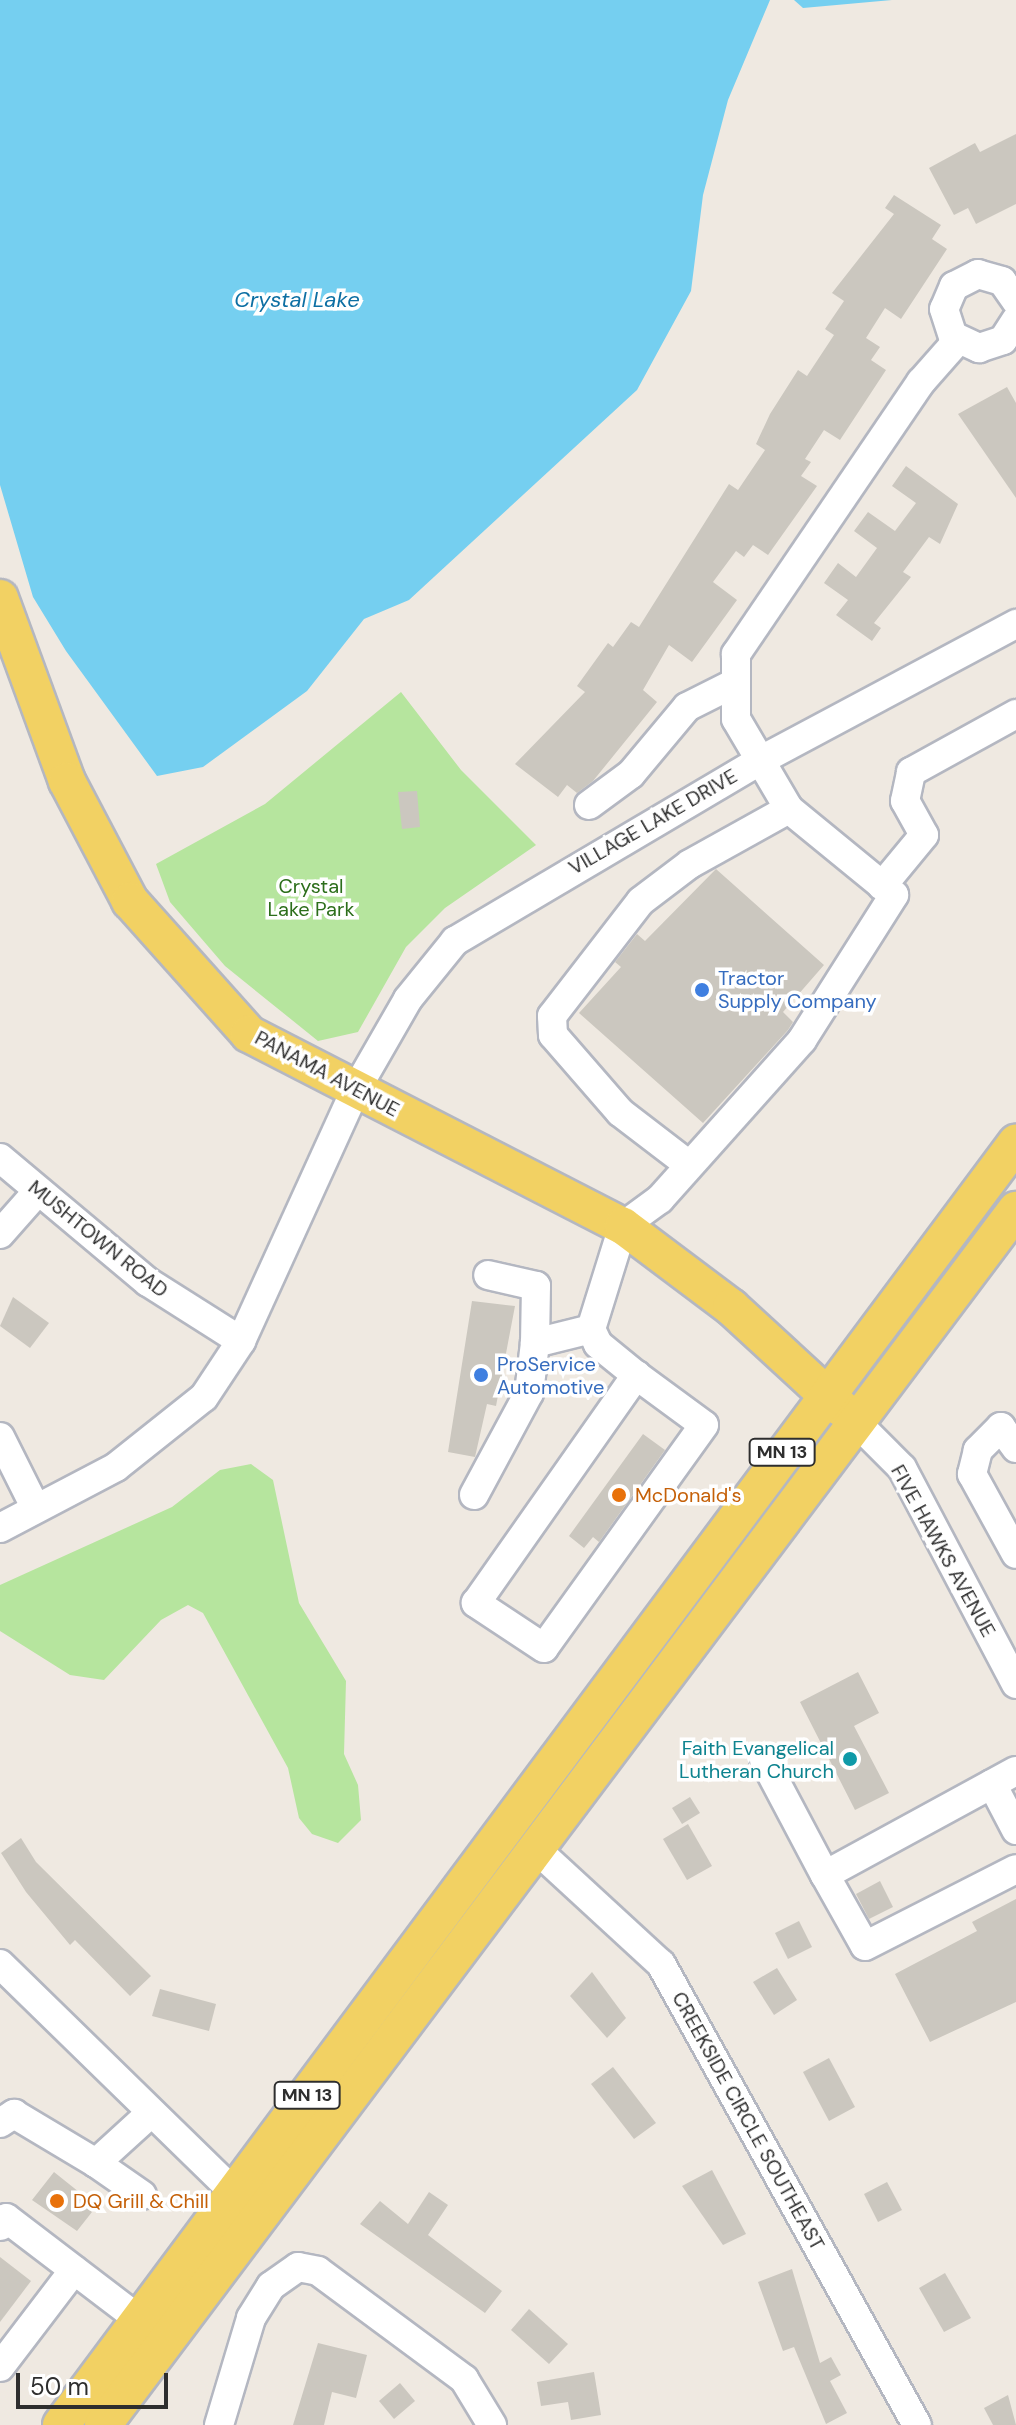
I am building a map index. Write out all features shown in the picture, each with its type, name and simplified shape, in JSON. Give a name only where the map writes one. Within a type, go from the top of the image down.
[{"type":"main road","name":"PANAMA AVENUE","points":[[0,598],[67,781],[130,901],[249,1034],[354,1093],[623,1226],[731,1307],[826,1393]]},
{"type":"main road","name":"MN 13","points":[[61,2425],[826,1393],[1016,1143]]},
{"type":"main road","name":"MN 13","points":[[103,2425],[1016,1210]]},
{"type":"main road","name":"FIVE HAWKS AVENUE","points":[[826,1393],[855,1421]]},
{"type":"street","points":[[1012,337],[979,348],[958,340],[944,309],[964,278],[991,276],[1016,301]]},
{"type":"street","points":[[636,1375],[476,1603],[544,1648],[704,1425],[598,1344],[591,1329],[623,1226],[689,1165],[834,996],[894,895],[789,809],[763,759],[736,719],[731,685],[747,632],[921,382],[958,340]]},
{"type":"street","name":"VILLAGE LAKE DRIVE","points":[[0,1528],[116,1467],[204,1397],[241,1341],[354,1093],[408,999],[455,941],[763,759],[1016,624]]},
{"type":"street","points":[[589,805],[631,774],[687,707],[731,685]]},
{"type":"street","points":[[882,886],[924,835],[905,801],[911,772],[1016,714]]},
{"type":"street","points":[[689,1165],[620,1112],[553,1035],[552,1016],[641,901],[690,864],[789,809]]},
{"type":"street","name":"MUSHTOWN ROAD","points":[[0,1158],[148,1282],[241,1341]]},
{"type":"street","points":[[0,1234],[38,1191]]},
{"type":"street","points":[[474,1495],[529,1393],[535,1343],[536,1286],[488,1275]]},
{"type":"street","points":[[535,1343],[591,1329]]},
{"type":"street","name":"FIVE HAWKS AVENUE","points":[[855,1421],[902,1468],[1014,1674]]},
{"type":"street","points":[[1009,1437],[973,1461],[972,1474],[1016,1554]]},
{"type":"street","points":[[1,1441],[36,1509]]},
{"type":"street","points":[[764,1760],[865,1946],[1016,1869]]},
{"type":"street","points":[[825,1875],[1004,1778],[1016,1830]]},
{"type":"street","name":"CREEKSIDE CIRCLE SOUTHEAST","points":[[537,1850],[661,1964],[917,2425]]},
{"type":"street","points":[[0,1964],[235,2193]]},
{"type":"street","points":[[96,2163],[151,2113]]},
{"type":"street","points":[[0,2123],[14,2114],[96,2163],[142,2195]]},
{"type":"street","points":[[2,2219],[140,2320]]},
{"type":"street","points":[[219,2425],[251,2318],[271,2286],[298,2267],[318,2271],[464,2379],[492,2425]]},
{"type":"street","points":[[0,2367],[74,2270]]},
{"type":"green space","name":"Crystal Lake Park","points":[[401,692],[461,770],[536,845],[445,908],[406,947],[358,1032],[318,1041],[225,966],[170,902],[156,864],[265,804]]},
{"type":"green space","points":[[251,1464],[273,1480],[299,1603],[346,1681],[344,1754],[358,1785],[361,1820],[338,1843],[312,1834],[299,1818],[288,1768],[203,1613],[188,1605],[161,1620],[104,1680],[70,1675],[0,1631],[0,1585],[172,1507],[220,1470]]},
{"type":"water","name":"Crystal Lake","points":[[0,0],[770,0],[728,100],[703,195],[691,291],[637,390],[409,600],[364,619],[307,691],[203,767],[157,776],[66,651],[33,597],[0,485]]},
{"type":"water","points":[[794,0],[892,0],[803,8]]},
{"type":"building","points":[[1016,134],[1016,204],[976,224],[968,208],[954,215],[929,168],[975,143],[980,152]]},
{"type":"building","points":[[894,195],[941,225],[932,239],[947,249],[901,319],[885,308],[866,338],[880,347],[871,360],[886,370],[840,440],[824,430],[805,459],[811,462],[801,476],[817,486],[768,555],[753,545],[744,557],[736,551],[713,582],[737,600],[692,662],[669,645],[643,690],[657,702],[593,781],[577,793],[567,785],[558,797],[515,764],[585,692],[577,686],[608,643],[613,647],[631,622],[639,627],[729,484],[738,490],[765,450],[756,444],[770,414],[798,370],[807,376],[834,335],[825,329],[844,301],[832,293],[894,214],[885,208]]},
{"type":"building","points":[[1007,387],[1016,403],[1016,498],[958,414]]},
{"type":"building","points":[[906,466],[958,504],[940,544],[929,537],[903,572],[911,577],[874,623],[881,628],[872,641],[836,615],[848,600],[824,583],[838,563],[856,577],[877,548],[854,531],[868,512],[895,531],[916,503],[892,486]]},
{"type":"building","points":[[417,791],[420,827],[402,829],[398,792]]},
{"type":"building","name":"Tractor Supply Company","points":[[716,869],[824,965],[783,1012],[793,1022],[788,1030],[703,1123],[579,1013],[621,967],[615,962],[637,934],[645,941]]},
{"type":"building","points":[[13,1297],[49,1323],[30,1348],[0,1326]]},
{"type":"building","name":"ProService Automotive","points":[[472,1301],[515,1306],[496,1406],[487,1404],[475,1457],[448,1452]]},
{"type":"building","name":"McDonald's","points":[[643,1434],[665,1450],[599,1542],[593,1537],[584,1548],[569,1536]]},
{"type":"building","name":"Faith Evangelical Lutheran Church","points":[[858,1672],[879,1713],[854,1726],[889,1793],[855,1810],[800,1702]]},
{"type":"building","points":[[690,1797],[700,1813],[682,1824],[672,1808]]},
{"type":"building","points":[[688,1824],[712,1866],[687,1880],[663,1839]]},
{"type":"building","points":[[21,1838],[36,1862],[151,1976],[130,1996],[75,1940],[70,1945],[26,1892],[1,1853]]},
{"type":"building","points":[[880,1881],[893,1907],[869,1919],[856,1894]]},
{"type":"building","points":[[1016,1899],[1016,2002],[930,2042],[895,1974],[977,1931],[972,1922]]},
{"type":"building","points":[[799,1921],[812,1947],[788,1959],[775,1933]]},
{"type":"building","points":[[777,1968],[797,2000],[774,2015],[753,1982]]},
{"type":"building","points":[[592,1972],[626,2018],[607,2038],[570,1996]]},
{"type":"building","points":[[160,1989],[216,2004],[209,2031],[152,2016]]},
{"type":"building","points":[[829,2058],[855,2107],[829,2121],[803,2072]]},
{"type":"building","points":[[613,2067],[656,2123],[634,2139],[591,2084]]},
{"type":"building","points":[[712,2170],[746,2234],[723,2245],[682,2186]]},
{"type":"building","name":"DQ Grill & Chill","points":[[54,2172],[84,2196],[79,2202],[92,2212],[77,2231],[32,2200]]},
{"type":"building","points":[[887,2182],[902,2210],[878,2222],[864,2194]]},
{"type":"building","points":[[429,2192],[448,2205],[428,2235],[502,2291],[485,2313],[360,2224],[380,2201],[408,2224]]},
{"type":"building","points":[[0,2257],[31,2281],[0,2322]]},
{"type":"building","points":[[792,2269],[820,2363],[831,2357],[841,2375],[830,2381],[847,2413],[826,2424],[794,2347],[783,2351],[758,2282]]},
{"type":"building","points":[[945,2273],[971,2318],[944,2332],[919,2288]]},
{"type":"building","points":[[529,2309],[568,2344],[549,2364],[511,2330]]},
{"type":"building","points":[[318,2343],[367,2355],[356,2398],[332,2392],[324,2425],[293,2425]]},
{"type":"building","points":[[594,2372],[601,2415],[571,2420],[568,2402],[541,2406],[537,2382]]},
{"type":"building","points":[[400,2383],[415,2401],[394,2419],[379,2401]]},
{"type":"building","points":[[1008,2395],[1016,2425],[993,2425],[984,2408]]},
{"type":"place","name":"Tractor Supply Company","points":[[702,990]]},
{"type":"place","name":"ProService Automotive","points":[[481,1375]]},
{"type":"place","name":"McDonald's","points":[[619,1495]]},
{"type":"place","name":"Faith Evangelical Lutheran Church","points":[[850,1759]]},
{"type":"place","name":"DQ Grill & Chill","points":[[57,2201]]}]
